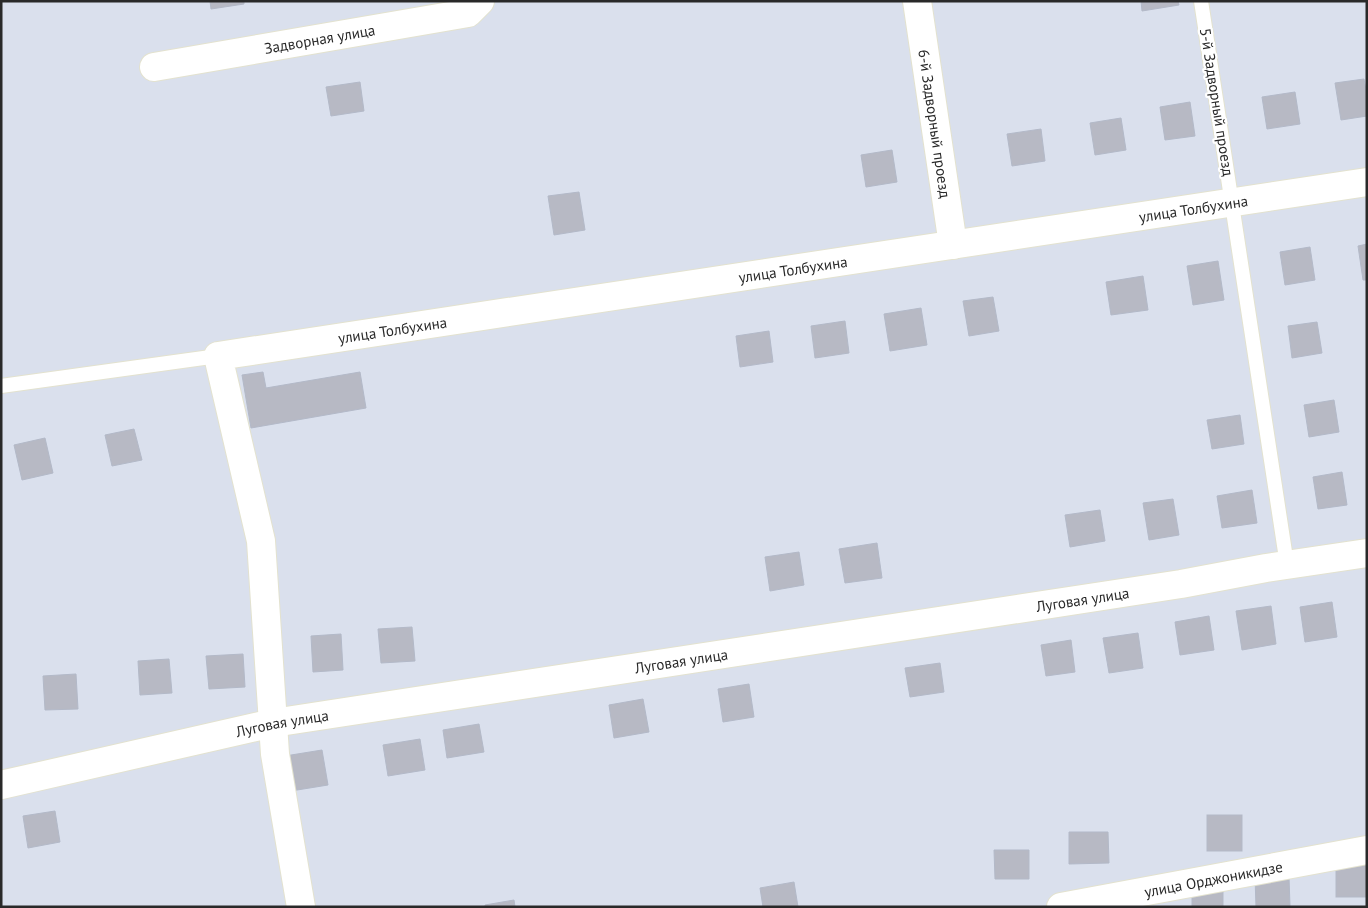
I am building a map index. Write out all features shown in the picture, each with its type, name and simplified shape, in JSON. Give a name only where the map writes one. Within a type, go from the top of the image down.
[{"type":"street","name":"Задворная улица","points":[[154,67],[468,13],[480,1]]},
{"type":"street","name":"6-й Задворный проезд","points":[[917,1],[953,245]]},
{"type":"street","name":"улица Толбухина","points":[[218,356],[1367,182]]},
{"type":"street","points":[[218,356],[261,541],[275,754],[301,907]]},
{"type":"street","name":"Луговая улица","points":[[1,785],[273,723],[1367,554]]},
{"type":"street","name":"улица Орджоникидзе","points":[[1061,907],[1367,850]]},
{"type":"lane","name":"5-й Задворный проезд","points":[[1201,1],[1286,565]]},
{"type":"lane","points":[[1,386],[218,356]]},
{"type":"building","points":[[210,1],[244,1],[244,4],[211,9]]},
{"type":"building","points":[[1141,1],[1178,1],[1179,5],[1142,11]]},
{"type":"building","points":[[1364,79],[1367,95],[1367,116],[1341,120],[1335,83]]},
{"type":"building","points":[[360,82],[364,111],[331,116],[326,87]]},
{"type":"building","points":[[1295,92],[1300,124],[1267,129],[1262,97]]},
{"type":"building","points":[[1190,102],[1195,136],[1165,140],[1160,107]]},
{"type":"building","points":[[1121,118],[1126,150],[1095,155],[1090,123]]},
{"type":"building","points":[[1041,129],[1045,161],[1012,166],[1007,134]]},
{"type":"building","points":[[892,150],[897,182],[866,187],[861,155]]},
{"type":"building","points":[[579,192],[585,230],[554,235],[548,196]]},
{"type":"building","points":[[1367,244],[1367,280],[1363,280],[1358,246]]},
{"type":"building","points":[[1310,247],[1315,280],[1285,285],[1280,252]]},
{"type":"building","points":[[1218,261],[1224,300],[1193,305],[1187,266]]},
{"type":"building","points":[[1143,276],[1148,310],[1111,315],[1106,282]]},
{"type":"building","points":[[993,297],[999,331],[969,336],[963,301]]},
{"type":"building","points":[[921,308],[927,345],[890,351],[884,314]]},
{"type":"building","points":[[845,321],[849,353],[815,358],[811,326]]},
{"type":"building","points":[[1317,322],[1322,353],[1292,358],[1288,326]]},
{"type":"building","points":[[769,331],[773,362],[740,367],[736,336]]},
{"type":"building","points":[[263,372],[266,388],[360,372],[366,408],[251,428],[242,375]]},
{"type":"building","points":[[1334,400],[1339,432],[1309,437],[1304,405]]},
{"type":"building","points":[[1240,415],[1244,444],[1212,449],[1207,420]]},
{"type":"building","points":[[134,429],[142,460],[112,466],[105,435]]},
{"type":"building","points":[[45,438],[53,473],[22,480],[14,445]]},
{"type":"building","points":[[1342,472],[1347,505],[1318,509],[1313,477]]},
{"type":"building","points":[[1252,490],[1257,523],[1222,528],[1217,496]]},
{"type":"building","points":[[1173,499],[1179,535],[1149,540],[1143,503]]},
{"type":"building","points":[[1100,510],[1105,541],[1070,547],[1065,515]]},
{"type":"building","points":[[877,543],[882,578],[845,583],[839,549]]},
{"type":"building","points":[[799,552],[804,585],[770,591],[765,557]]},
{"type":"building","points":[[1332,602],[1337,637],[1305,642],[1300,607]]},
{"type":"building","points":[[1271,606],[1276,644],[1242,650],[1236,611]]},
{"type":"building","points":[[1209,616],[1214,650],[1180,655],[1175,622]]},
{"type":"building","points":[[412,627],[415,661],[381,663],[378,629]]},
{"type":"building","points":[[1138,633],[1143,668],[1109,673],[1103,638]]},
{"type":"building","points":[[341,634],[343,670],[313,672],[311,636]]},
{"type":"building","points":[[1071,640],[1075,672],[1046,676],[1041,645]]},
{"type":"building","points":[[243,654],[245,687],[209,689],[206,656]]},
{"type":"building","points":[[169,659],[172,693],[140,695],[138,661]]},
{"type":"building","points":[[940,663],[944,692],[910,697],[905,668]]},
{"type":"building","points":[[76,674],[78,709],[45,710],[43,676]]},
{"type":"building","points":[[749,684],[754,717],[723,722],[718,689]]},
{"type":"building","points":[[643,699],[649,732],[614,738],[609,705]]},
{"type":"building","points":[[479,724],[484,752],[447,758],[443,730]]},
{"type":"building","points":[[420,739],[425,770],[388,776],[383,745]]},
{"type":"building","points":[[322,750],[328,785],[291,791],[285,756]]},
{"type":"building","points":[[55,811],[60,842],[28,848],[23,816]]},
{"type":"building","points":[[1207,815],[1242,815],[1242,851],[1207,851]]},
{"type":"building","points":[[1069,832],[1108,832],[1109,863],[1069,864]]},
{"type":"building","points":[[994,850],[1029,850],[1029,879],[995,879]]},
{"type":"building","points":[[1336,864],[1367,864],[1367,897],[1336,897]]},
{"type":"building","points":[[1255,877],[1289,877],[1290,907],[1256,907]]},
{"type":"building","points":[[794,882],[798,907],[763,907],[760,888]]},
{"type":"building","points":[[1192,888],[1223,888],[1223,907],[1192,907]]},
{"type":"building","points":[[514,900],[515,907],[485,907],[485,905]]}]
